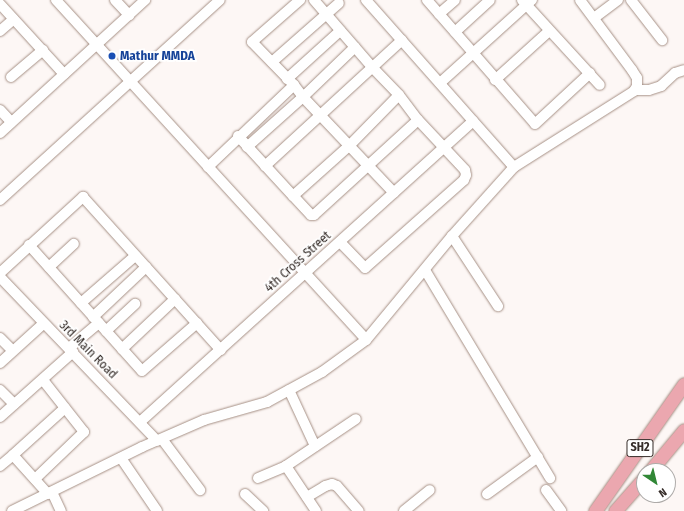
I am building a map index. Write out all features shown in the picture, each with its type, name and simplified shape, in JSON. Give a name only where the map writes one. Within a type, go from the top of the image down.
[{"type":"main road","name":"SH2","points":[[595,511],[684,384]]},
{"type":"main road","name":"SH2","points":[[657,463],[684,430]]},
{"type":"main road","points":[[615,511],[636,487]]},
{"type":"street","points":[[56,0],[366,340]]},
{"type":"street","points":[[115,0],[129,15]]},
{"type":"street","points":[[0,133],[145,0]]},
{"type":"street","points":[[0,200],[220,0]]},
{"type":"street","points":[[300,0],[252,42],[394,193]]},
{"type":"street","points":[[314,0],[372,67],[399,95],[418,120],[465,170],[464,180],[365,268],[340,242]]},
{"type":"street","points":[[366,0],[514,167]]},
{"type":"street","points":[[439,14],[455,0]]},
{"type":"street","points":[[455,32],[490,0]]},
{"type":"street","points":[[580,0],[637,78],[635,90]]},
{"type":"street","points":[[594,18],[618,0]]},
{"type":"street","points":[[631,0],[662,40]]},
{"type":"street","points":[[428,1],[495,80],[535,124],[590,73]]},
{"type":"street","points":[[440,83],[527,2],[549,31],[600,85]]},
{"type":"street","points":[[272,62],[339,3]]},
{"type":"street","points":[[0,4],[64,74]]},
{"type":"street","points":[[0,32],[14,19]]},
{"type":"street","points":[[208,167],[340,31]]},
{"type":"street","points":[[495,80],[549,31]]},
{"type":"street","points":[[265,166],[402,40]]},
{"type":"street","points":[[247,147],[303,97],[355,47]]},
{"type":"street","points":[[11,77],[43,50]]},
{"type":"street","points":[[12,511],[121,458],[204,420],[267,402],[327,368],[366,340],[452,236],[514,167],[624,99],[635,90],[649,90],[661,86],[675,73],[684,70]]},
{"type":"street","points":[[293,196],[349,146],[399,95]]},
{"type":"street","points":[[0,110],[11,122]]},
{"type":"street","points":[[238,136],[311,215],[314,215],[418,120]]},
{"type":"street","name":"4th Cross Street","points":[[140,422],[474,121]]},
{"type":"street","points":[[0,273],[83,197],[221,350]]},
{"type":"street","points":[[452,236],[498,306]]},
{"type":"street","points":[[49,267],[74,244]]},
{"type":"street","points":[[29,245],[142,371],[197,323]]},
{"type":"street","points":[[81,303],[135,256]]},
{"type":"street","points":[[0,417],[43,380],[96,320],[146,267]]},
{"type":"street","points":[[425,270],[550,478]]},
{"type":"street","name":"3rd Main Road","points":[[0,277],[43,324],[71,350],[140,422],[160,440],[200,490]]},
{"type":"street","points":[[122,349],[175,299]]},
{"type":"street","points":[[106,331],[135,304]]},
{"type":"street","points":[[0,363],[43,324]]},
{"type":"street","points":[[0,338],[13,351]]},
{"type":"street","points":[[35,479],[84,432],[43,380]]},
{"type":"street","points":[[0,390],[14,404]]},
{"type":"street","points":[[289,390],[315,446]]},
{"type":"street","points":[[0,466],[65,408]]},
{"type":"street","points":[[258,478],[286,466],[356,419]]},
{"type":"street","points":[[13,455],[50,493],[62,511]]},
{"type":"street","points":[[487,494],[538,457]]},
{"type":"street","points":[[121,458],[157,511]]},
{"type":"street","points":[[286,466],[316,511]]},
{"type":"street","points":[[307,497],[325,486],[332,484],[337,486],[359,511]]},
{"type":"street","points":[[404,511],[430,490]]},
{"type":"street","points":[[546,490],[561,511]]},
{"type":"street","points":[[246,494],[263,511]]},
{"type":"place","name":"Mathur MMDA","points":[[112,56]]}]
